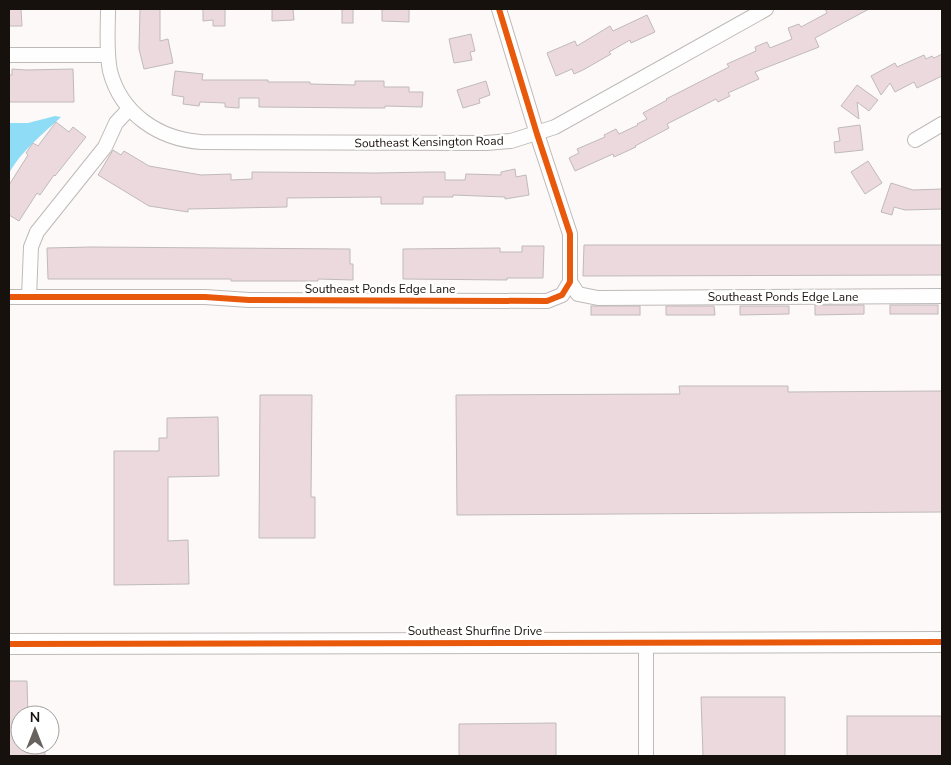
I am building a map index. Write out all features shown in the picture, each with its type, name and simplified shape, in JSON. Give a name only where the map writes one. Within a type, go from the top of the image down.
[{"type":"street","name":"Southeast Kensington Road","points":[[108,9],[108,55],[115,85],[129,109],[154,130],[170,137],[201,142],[486,143],[510,141],[555,127],[766,9]]},
{"type":"street","points":[[499,9],[570,234],[570,282]]},
{"type":"street","points":[[9,55],[108,55]]},
{"type":"street","points":[[29,297],[31,247],[37,232],[105,147],[116,123],[129,109]]},
{"type":"street","points":[[915,140],[942,124]]},
{"type":"street","name":"Southeast Ponds Edge Lane","points":[[9,297],[547,301],[562,294],[570,282],[578,294],[598,298],[942,296]]},
{"type":"street","points":[[646,642],[646,756]]},
{"type":"street","name":"Southeast Shurfine Drive","points":[[9,644],[942,642]]},
{"type":"water","points":[[55,116],[61,117],[26,150],[9,173],[9,123],[28,123]]},
{"type":"building","points":[[9,9],[21,9],[22,26],[9,26]]},
{"type":"building","points":[[140,9],[160,9],[160,41],[168,39],[173,63],[144,69],[139,49]]},
{"type":"building","points":[[203,9],[225,9],[225,26],[213,26],[213,20],[203,21]]},
{"type":"building","points":[[272,9],[293,9],[294,20],[272,21]]},
{"type":"building","points":[[342,9],[353,9],[353,23],[342,23]]},
{"type":"building","points":[[382,9],[409,9],[409,22],[382,21]]},
{"type":"building","points":[[825,9],[869,9],[815,38],[819,47],[755,72],[759,79],[728,93],[730,96],[718,102],[716,99],[667,124],[669,128],[636,147],[614,157],[613,154],[575,171],[569,158],[579,153],[577,149],[605,137],[604,135],[616,129],[619,134],[638,125],[647,119],[643,113],[729,67],[727,64],[756,51],[755,47],[767,42],[770,48],[792,39],[788,28],[799,24],[801,27],[827,13]]},
{"type":"building","points":[[647,15],[655,32],[631,43],[630,40],[609,52],[611,54],[574,74],[572,69],[556,76],[547,53],[575,41],[577,46],[610,26],[613,31]]},
{"type":"building","points":[[471,34],[475,51],[470,52],[472,60],[454,63],[449,39]]},
{"type":"building","points":[[942,54],[942,76],[917,88],[914,82],[895,92],[890,83],[881,95],[871,76],[895,63],[897,67],[924,55],[926,59]]},
{"type":"building","points":[[12,69],[73,69],[74,102],[9,102],[9,75],[12,75]]},
{"type":"building","points":[[175,71],[203,74],[202,80],[268,80],[268,82],[355,85],[355,81],[384,81],[384,87],[409,87],[409,92],[423,92],[422,107],[259,107],[259,98],[239,98],[239,108],[225,107],[225,103],[200,102],[199,106],[183,104],[184,97],[172,95]]},
{"type":"building","points":[[486,81],[490,95],[479,99],[480,103],[463,108],[457,90]]},
{"type":"building","points":[[857,85],[878,100],[869,111],[857,102],[859,119],[841,106]]},
{"type":"building","points":[[56,122],[69,132],[73,127],[86,137],[40,195],[37,193],[19,221],[9,215],[9,185],[28,155],[26,153],[33,143],[38,146]]},
{"type":"building","points":[[860,125],[863,150],[835,153],[834,142],[840,141],[838,128]]},
{"type":"building","points":[[113,150],[121,155],[124,151],[149,166],[201,175],[231,174],[231,180],[252,179],[252,172],[445,172],[445,180],[465,180],[466,174],[501,175],[501,172],[515,169],[516,177],[526,175],[529,195],[505,199],[505,197],[453,195],[453,197],[423,197],[423,204],[381,204],[381,197],[287,198],[287,207],[188,209],[188,212],[149,206],[98,175]]},
{"type":"building","points":[[868,161],[882,183],[865,194],[851,172]]},
{"type":"building","points":[[891,183],[913,190],[942,189],[942,209],[905,210],[894,207],[892,215],[881,212]]},
{"type":"building","points":[[584,245],[942,245],[942,275],[583,276]]},
{"type":"building","points":[[522,246],[544,246],[543,278],[507,278],[507,280],[403,279],[403,249],[500,248],[500,252],[522,252]]},
{"type":"building","points":[[47,248],[350,249],[350,264],[353,264],[353,280],[48,279]]},
{"type":"building","points":[[815,305],[864,305],[864,314],[815,315]]},
{"type":"building","points":[[890,305],[938,305],[938,314],[890,314]]},
{"type":"building","points":[[591,306],[640,306],[640,315],[591,315]]},
{"type":"building","points":[[666,306],[714,306],[715,315],[666,315]]},
{"type":"building","points":[[740,306],[789,306],[789,314],[740,315]]},
{"type":"building","points":[[679,386],[788,386],[788,392],[942,391],[942,512],[457,515],[456,395],[680,394]]},
{"type":"building","points":[[260,395],[312,395],[311,497],[315,497],[315,538],[259,538]]},
{"type":"building","points":[[218,417],[219,476],[168,477],[168,541],[188,540],[189,584],[114,585],[114,451],[159,451],[159,438],[167,438],[167,418]]},
{"type":"building","points":[[9,681],[27,681],[28,705],[10,705],[10,755],[45,756],[9,756]]},
{"type":"building","points":[[701,697],[785,697],[785,756],[703,756]]},
{"type":"building","points":[[847,716],[942,716],[942,756],[847,756]]},
{"type":"building","points":[[556,723],[556,756],[459,756],[459,724]]},
{"type":"cycle path","points":[[9,297],[547,301],[562,295],[570,282],[570,234],[499,9]]},
{"type":"cycle path","points":[[9,644],[942,642]]}]
